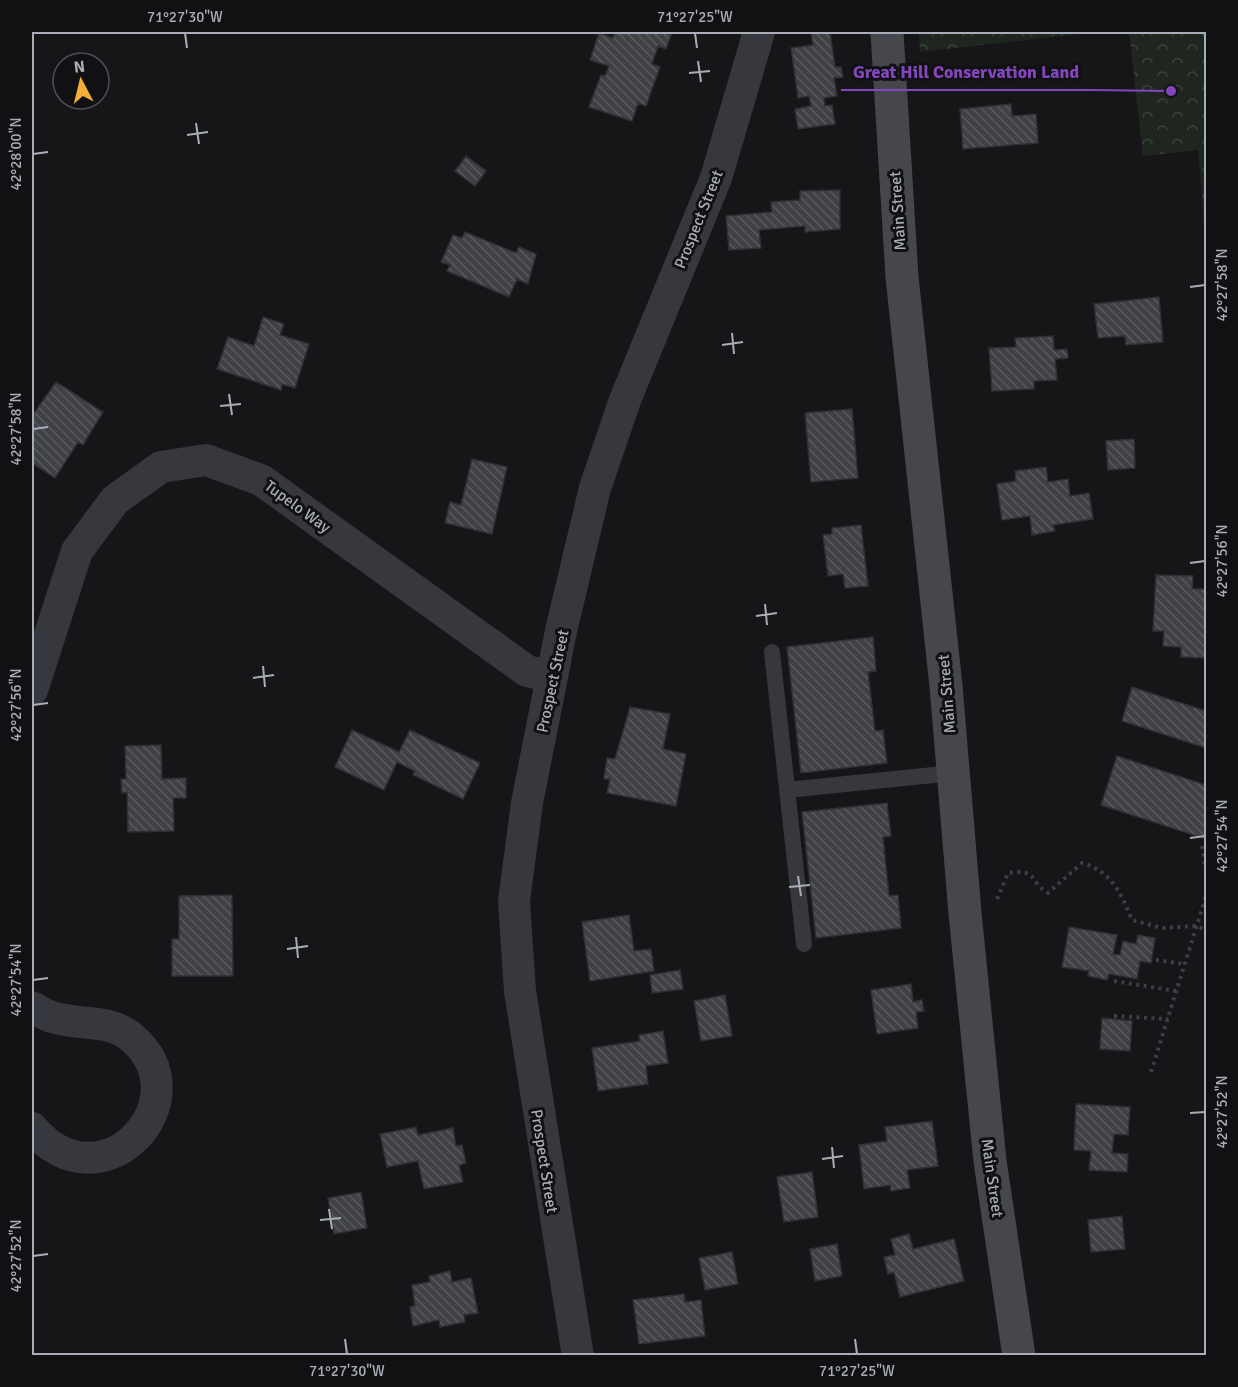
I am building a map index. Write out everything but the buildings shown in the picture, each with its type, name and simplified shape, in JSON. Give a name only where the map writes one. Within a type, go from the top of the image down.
[{"type":"main road","name":"Main Street","points":[[886,32],[902,278],[990,1161],[1019,1356]]},
{"type":"street","name":"Prospect Street","points":[[578,1356],[523,1012],[514,901],[527,803],[552,677],[596,488],[625,400],[716,178],[759,32]]},
{"type":"street","name":"Tupelo Way","points":[[32,690],[77,551],[115,500],[161,467],[206,460],[261,480],[527,670],[552,677]]},
{"type":"street","points":[[32,1007],[53,1017],[108,1024],[131,1037],[150,1059],[156,1077],[156,1105],[145,1127],[128,1147],[102,1156],[77,1159],[51,1148],[32,1128]]},
{"type":"lane","points":[[772,652],[804,944]]},
{"type":"lane","points":[[788,790],[953,773]]},
{"type":"path","points":[[1202,846],[1206,871]]},
{"type":"path","points":[[996,902],[1008,873],[1023,870],[1032,874],[1048,893],[1082,863],[1096,867],[1114,882],[1132,920],[1162,928],[1196,926],[1206,930]]},
{"type":"path","points":[[1151,1072],[1206,896]]},
{"type":"path","points":[[1156,960],[1184,964]]},
{"type":"path","points":[[1114,981],[1176,991]]},
{"type":"path","points":[[1206,994],[1206,1000]]},
{"type":"path","points":[[1114,1016],[1168,1019]]},
{"type":"green space","points":[[919,32],[1097,32],[920,52]]},
{"type":"green space","points":[[1129,32],[1206,32],[1206,248],[1198,150],[1143,156]]},
{"type":"place","name":"Great Hill Conservation Land","points":[[1171,91]]}]
